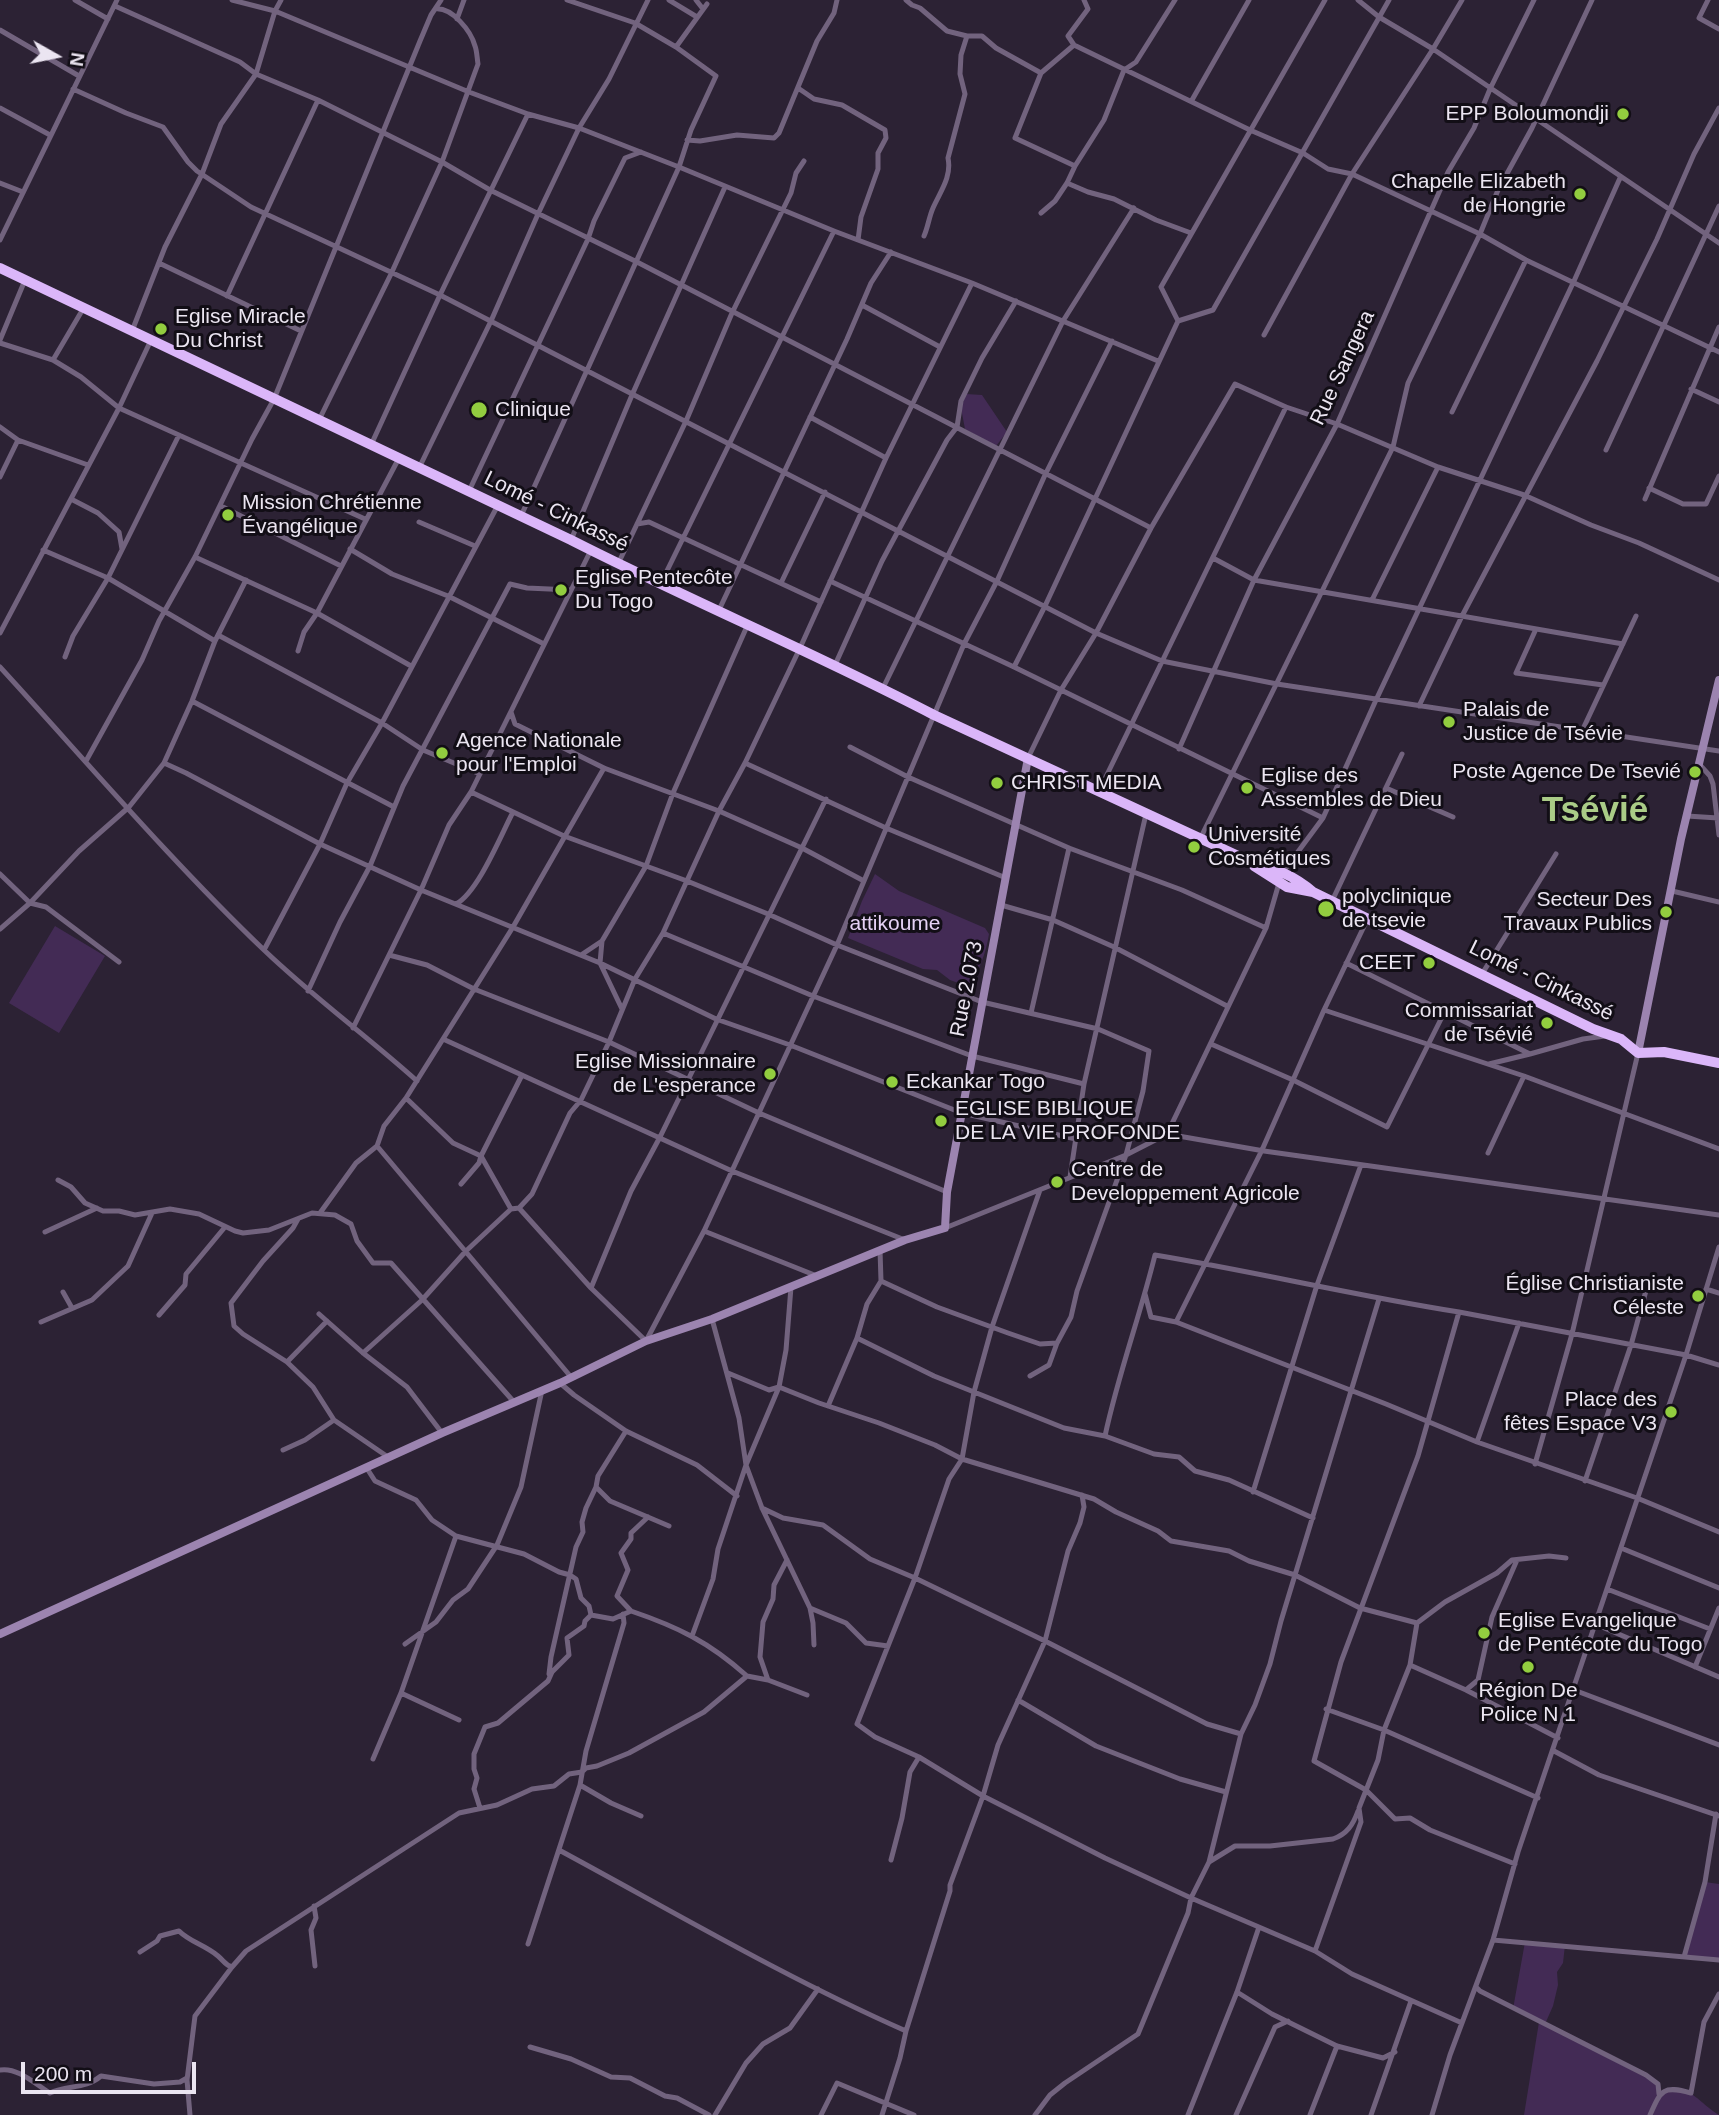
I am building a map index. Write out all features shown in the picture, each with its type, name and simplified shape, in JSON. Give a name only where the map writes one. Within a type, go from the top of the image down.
[{"type":"highway","name":"Lomé - Cinkassé","points":[[0,268],[660,584],[800,648],[934,715],[1248,861],[1294,877],[1313,892]]},
{"type":"highway","name":"Lomé - Cinkassé","points":[[1248,861],[1283,885],[1313,892],[1368,918],[1621,1039],[1638,1053],[1664,1052],[1719,1063]]},
{"type":"street","points":[[75,0],[108,19]]},
{"type":"street","points":[[232,0],[275,11],[469,92],[642,152],[834,231],[972,283],[1158,361]]},
{"type":"street","points":[[132,331],[159,263],[202,174],[221,124],[256,74],[275,11],[281,0]]},
{"type":"street","points":[[86,761],[142,660],[274,399],[409,68],[441,0]]},
{"type":"street","points":[[457,19],[464,0]]},
{"type":"street","points":[[521,516],[679,167],[687,140],[716,76],[676,47],[635,23],[567,0]]},
{"type":"street","points":[[419,468],[491,321],[579,128],[609,79],[648,0]]},
{"type":"street","points":[[669,0],[697,17]]},
{"type":"street","points":[[676,47],[705,7],[696,0]]},
{"type":"street","points":[[687,140],[700,141],[737,135],[774,138],[779,133],[821,34],[834,13],[837,0]]},
{"type":"street","points":[[906,0],[947,31],[967,36],[982,36],[996,48],[1041,73]]},
{"type":"street","points":[[1084,0],[1088,9],[1068,36],[1074,45],[1303,153],[1328,169],[1352,174],[1480,234],[1526,260],[1719,352]]},
{"type":"street","points":[[1164,0],[1168,12]]},
{"type":"street","points":[[1041,213],[1055,201],[1068,183],[1075,166],[1104,120],[1124,70],[1136,62],[1175,0]]},
{"type":"street","points":[[1192,100],[1249,0]]},
{"type":"street","points":[[1178,321],[1161,287],[1325,0]]},
{"type":"street","points":[[1359,0],[1379,17],[1433,49],[1719,243]]},
{"type":"street","points":[[1014,667],[1178,321],[1213,310],[1389,0]]},
{"type":"street","points":[[1264,335],[1352,174],[1462,0]]},
{"type":"street","name":"Rue Sangera","points":[[1179,749],[1254,580],[1336,424],[1448,172],[1474,128],[1534,0]]},
{"type":"street","points":[[1200,839],[1393,447],[1409,383],[1498,190],[1536,120],[1592,0]]},
{"type":"street","points":[[1708,0],[1699,19],[1719,29]]},
{"type":"street","points":[[0,240],[116,3],[240,62],[256,74],[384,132],[490,190],[683,286],[1151,528]]},
{"type":"street","points":[[319,420],[391,274],[442,162],[478,64],[476,47],[457,19],[445,10],[435,9]]},
{"type":"street","points":[[0,30],[79,76]]},
{"type":"street","points":[[924,236],[933,208],[946,182],[950,167],[948,158],[963,109],[965,94],[960,74],[961,55],[967,36]]},
{"type":"street","points":[[1074,45],[1041,73],[1015,138],[1075,166]]},
{"type":"street","points":[[798,88],[814,99],[842,106],[885,130],[886,138],[878,153],[878,169],[861,217],[858,240]]},
{"type":"street","points":[[73,89],[163,127],[188,162],[251,207],[491,321],[1096,633],[1162,661],[1276,684],[1719,751]]},
{"type":"street","points":[[228,296],[318,100]]},
{"type":"street","points":[[0,108],[50,135]]},
{"type":"street","points":[[1419,706],[1462,616],[1506,536],[1524,495],[1550,452],[1624,306],[1694,154],[1718,111]]},
{"type":"street","points":[[371,445],[527,114]]},
{"type":"street","points":[[469,491],[625,158],[621,144]]},
{"type":"street","points":[[625,158],[642,152]]},
{"type":"street","points":[[618,564],[686,421],[732,313],[791,193],[796,173],[804,161]]},
{"type":"street","points":[[1283,872],[1323,818],[1620,178]]},
{"type":"street","points":[[0,183],[23,192]]},
{"type":"street","points":[[1068,183],[1191,233]]},
{"type":"street","points":[[571,540],[725,187]]},
{"type":"street","points":[[1606,450],[1719,206]]},
{"type":"street","points":[[883,688],[1063,321],[1134,208]]},
{"type":"street","points":[[660,584],[834,231]]},
{"type":"street","points":[[719,610],[871,284],[891,252]]},
{"type":"street","points":[[1452,412],[1526,260]]},
{"type":"street","points":[[159,263],[301,331]]},
{"type":"street","points":[[25,280],[0,342],[53,360],[81,377],[119,408],[365,519]]},
{"type":"street","points":[[363,1353],[422,1300],[466,1251],[511,1209],[519,1208],[532,1195],[570,1112],[581,1100],[609,1042],[635,979],[663,933],[719,811],[800,648],[886,458],[972,283]]},
{"type":"street","points":[[835,665],[898,530],[947,440],[957,427],[961,401],[970,382],[1016,301]]},
{"type":"street","points":[[862,305],[940,347]]},
{"type":"street","points":[[53,360],[84,308]]},
{"type":"street","points":[[1645,499],[1719,327]]},
{"type":"street","points":[[0,633],[119,408],[151,340]]},
{"type":"street","points":[[646,1341],[704,1231],[759,1114],[837,945],[964,644],[1112,341]]},
{"type":"street","points":[[1028,758],[1061,690],[1096,633],[1151,528],[1235,384],[1438,467],[1524,495],[1591,525],[1639,542],[1719,580]]},
{"type":"street","points":[[1691,389],[1719,402]]},
{"type":"street","points":[[1099,791],[1286,407]]},
{"type":"street","points":[[810,417],[886,458]]},
{"type":"street","points":[[0,427],[18,440],[88,465]]},
{"type":"street","points":[[65,657],[73,636],[108,578],[179,435]]},
{"type":"street","points":[[0,477],[18,440]]},
{"type":"street","points":[[298,651],[304,632],[398,458]]},
{"type":"street","points":[[1372,600],[1438,467]]},
{"type":"street","points":[[1649,488],[1683,505],[1706,504],[1719,476]]},
{"type":"street","points":[[780,583],[825,492]]},
{"type":"street","points":[[71,499],[98,513],[119,532],[122,549]]},
{"type":"street","points":[[264,950],[320,844],[347,783],[383,723],[447,596],[498,505]]},
{"type":"street","points":[[221,506],[341,566]]},
{"type":"street","points":[[419,522],[475,545]]},
{"type":"street","points":[[637,524],[649,522],[821,602]]},
{"type":"street","points":[[350,549],[392,574],[447,596],[544,645]]},
{"type":"street","points":[[43,550],[108,578],[216,638],[383,723],[423,750],[480,774]]},
{"type":"street","points":[[353,1028],[421,890],[449,825],[471,792],[591,550]]},
{"type":"street","points":[[195,557],[317,612],[411,666]]},
{"type":"street","points":[[1213,558],[1254,580],[1623,644]]},
{"type":"street","points":[[0,929],[30,903],[79,851],[129,807],[164,763],[216,638],[246,580]]},
{"type":"street","points":[[830,581],[1014,667],[1323,818]]},
{"type":"street","points":[[308,991],[370,866],[394,807],[477,648],[481,635],[510,584],[527,588],[571,590]]},
{"type":"street","points":[[1582,731],[1636,616]]},
{"type":"street","points":[[622,1009],[600,963],[602,941],[646,866],[673,793],[748,624]]},
{"type":"street","points":[[1536,629],[1516,673],[1603,685]]},
{"type":"street","points":[[0,667],[264,950],[308,991],[372,1040],[417,1081]]},
{"type":"street","points":[[1535,1464],[1572,1334],[1604,1198],[1638,1053],[1686,816],[1715,710],[1719,680]]},
{"type":"street","points":[[192,701],[394,807]]},
{"type":"street","points":[[511,710],[511,718],[515,724],[604,768],[719,811],[802,848],[864,881]]},
{"type":"street","points":[[850,747],[908,777],[1069,848],[1182,890],[1266,928]]},
{"type":"street","points":[[1332,901],[1402,754]]},
{"type":"street","name":"Rue 2.073","points":[[945,1228],[947,1192],[1028,758]]},
{"type":"street","points":[[164,763],[187,772],[320,844],[421,890],[600,963],[716,1019],[962,1112],[1076,1139]]},
{"type":"street","points":[[745,763],[886,828],[1006,878]]},
{"type":"street","points":[[1700,765],[1710,776],[1719,835]]},
{"type":"street","points":[[320,1213],[356,1163],[377,1146],[384,1126],[406,1098],[513,927],[604,768]]},
{"type":"street","points":[[1385,788],[1453,817]]},
{"type":"street","points":[[471,792],[564,836],[687,881],[837,945],[982,1002],[1098,1029],[1149,1051],[1143,1091],[1126,1155],[1077,1292],[1071,1317],[1049,1365],[1030,1376]]},
{"type":"street","points":[[591,1288],[631,1191],[826,799]]},
{"type":"street","points":[[456,904],[465,899],[481,877],[513,812]]},
{"type":"street","points":[[1070,1177],[1084,1084],[1146,814]]},
{"type":"street","points":[[1686,816],[1718,818]]},
{"type":"street","points":[[1031,1013],[1069,848]]},
{"type":"street","points":[[1482,974],[1556,854]]},
{"type":"street","points":[[1294,860],[1294,877]]},
{"type":"street","points":[[0,873],[30,903],[46,907],[118,962]]},
{"type":"street","points":[[1167,1135],[1266,928],[1283,885]]},
{"type":"street","points":[[1672,891],[1719,902]]},
{"type":"street","points":[[1001,905],[1053,920],[1114,947],[1227,1006]]},
{"type":"street","points":[[1176,1322],[1262,1150],[1368,918]]},
{"type":"street","points":[[663,933],[813,996],[972,1056],[1084,1084]]},
{"type":"street","points":[[581,955],[602,941]]},
{"type":"street","points":[[389,955],[427,965],[474,989],[609,1042],[759,1114],[947,1192]]},
{"type":"street","points":[[1346,962],[1530,1054]]},
{"type":"street","points":[[1324,1010],[1524,1076],[1719,1149]]},
{"type":"street","points":[[1211,1044],[1293,1080],[1387,1127],[1446,1011]]},
{"type":"street","points":[[1488,1064],[1608,1035]]},
{"type":"street","points":[[443,1039],[732,1171],[905,1240]]},
{"type":"street","points":[[461,1184],[479,1163],[522,1075]]},
{"type":"street","points":[[1488,1153],[1524,1076]]},
{"type":"street","points":[[406,1098],[453,1143],[481,1156],[511,1209]]},
{"type":"street","points":[[0,1634],[646,1341],[712,1319],[905,1240],[945,1228],[1126,1155],[1167,1135],[1719,1216]]},
{"type":"street","points":[[377,1146],[571,1377]]},
{"type":"street","points":[[1253,1492],[1318,1285],[1361,1165]]},
{"type":"street","points":[[58,1180],[71,1187],[85,1203],[103,1211],[119,1210],[135,1214],[170,1209],[199,1214],[235,1231],[258,1233],[312,1213],[335,1215],[351,1224],[357,1241],[373,1263],[391,1264],[514,1402]]},
{"type":"street","points":[[1040,1190],[992,1328],[974,1392],[962,1459],[949,1479],[915,1578],[857,1724],[875,1737],[919,1757],[983,1796],[1191,1898],[1315,1951],[1352,1974],[1462,2023]]},
{"type":"street","points":[[45,1232],[97,1208]]},
{"type":"street","points":[[519,1208],[591,1288],[646,1341]]},
{"type":"street","points":[[41,1322],[92,1300],[128,1266],[152,1213]]},
{"type":"street","points":[[298,1219],[232,1303],[234,1326],[243,1335],[287,1362],[313,1387],[334,1420],[388,1457]]},
{"type":"street","points":[[159,1315],[185,1285],[186,1273],[225,1227]]},
{"type":"street","points":[[704,1231],[817,1276]]},
{"type":"street","points":[[1432,2115],[1493,1940],[1515,1864],[1686,1355],[1719,1247]]},
{"type":"street","points":[[828,1406],[857,1338],[867,1304],[881,1281],[880,1250]]},
{"type":"street","points":[[1105,1436],[1155,1255],[1686,1355],[1719,1365]]},
{"type":"street","points":[[881,1281],[937,1307],[992,1328],[1040,1344],[1057,1343]]},
{"type":"street","points":[[692,1636],[713,1579],[721,1540],[746,1465],[779,1387],[786,1350],[791,1287]]},
{"type":"street","points":[[1586,1481],[1631,1345],[1647,1287]]},
{"type":"street","points":[[1706,1289],[1719,1293]]},
{"type":"street","points":[[63,1292],[72,1308]]},
{"type":"street","points":[[1145,1294],[1151,1317],[1176,1322],[1477,1442],[1637,1498],[1719,1532]]},
{"type":"street","points":[[1035,2115],[1050,2095],[1065,2083],[1138,2034],[1188,1913],[1191,1898],[1209,1862],[1241,1734],[1270,1664],[1280,1621],[1379,1299]]},
{"type":"street","points":[[1459,1312],[1418,1456],[1360,1608],[1326,1709],[1314,1761],[1366,1790],[1395,1819],[1410,1818],[1430,1830],[1515,1864]]},
{"type":"street","points":[[319,1314],[407,1388],[442,1433]]},
{"type":"street","points":[[712,1319],[739,1418],[746,1465],[762,1508],[810,1608],[814,1623],[814,1645]]},
{"type":"street","points":[[287,1362],[327,1321]]},
{"type":"street","points":[[1477,1442],[1519,1323]]},
{"type":"street","points":[[857,1338],[934,1376],[1064,1428],[1105,1436],[1154,1454],[1178,1457],[1195,1471],[1229,1480],[1313,1518]]},
{"type":"street","points":[[728,1373],[769,1390],[779,1387],[879,1423],[935,1445],[962,1459],[1082,1496],[1142,1522],[1171,1541],[1229,1551],[1296,1576],[1360,1608],[1417,1623]]},
{"type":"street","points":[[560,1382],[626,1431],[697,1465],[737,1496]]},
{"type":"street","points":[[405,1644],[436,1622],[453,1600],[468,1589],[497,1545],[521,1487],[542,1390]]},
{"type":"street","points":[[283,1450],[305,1440],[334,1420]]},
{"type":"street","points":[[548,1681],[576,1547],[583,1532],[582,1522],[586,1508],[596,1488],[598,1476],[626,1431]]},
{"type":"street","points":[[366,1467],[374,1481],[416,1500],[432,1520],[456,1536],[524,1554],[570,1575],[576,1579],[581,1598],[589,1606],[591,1615],[584,1626],[567,1638],[569,1655],[552,1672],[548,1681],[498,1723],[485,1727],[474,1754],[477,1778],[474,1789],[480,1808]]},
{"type":"street","points":[[596,1488],[610,1501],[669,1526]]},
{"type":"street","points":[[882,2115],[953,1874],[983,1796],[998,1745],[1045,1641],[1068,1551],[1080,1523],[1084,1507],[1082,1496]]},
{"type":"street","points":[[762,1508],[783,1518],[823,1525],[870,1559],[1045,1641],[1207,1724],[1241,1734]]},
{"type":"street","points":[[648,1517],[631,1533],[631,1539],[621,1553],[628,1570],[617,1596],[631,1611],[677,1627],[722,1653],[747,1676],[768,1680],[807,1695]]},
{"type":"street","points":[[373,1759],[401,1693],[419,1635],[456,1536]]},
{"type":"street","points":[[1621,1548],[1719,1588]]},
{"type":"street","points":[[1209,1862],[1235,1846],[1270,1846],[1333,1839],[1343,1835],[1354,1822],[1378,1760],[1384,1730],[1410,1665],[1417,1623],[1445,1602],[1497,1573],[1512,1560],[1549,1556],[1566,1558]]},
{"type":"street","points":[[768,1680],[760,1657],[763,1622],[773,1600],[774,1586],[787,1560]]},
{"type":"street","points":[[1466,1690],[1478,1680],[1492,1617],[1517,1560]]},
{"type":"street","points":[[1607,1589],[1710,1629]]},
{"type":"street","points":[[810,1608],[846,1623],[866,1643],[888,1646]]},
{"type":"street","points":[[1695,1667],[1719,1608]]},
{"type":"street","points":[[591,1615],[613,1619],[631,1611]]},
{"type":"street","points":[[528,1944],[580,1785],[586,1751],[624,1623],[623,1614]]},
{"type":"street","points":[[1595,1624],[1719,1677]]},
{"type":"street","points":[[1410,1665],[1466,1690],[1558,1738]]},
{"type":"street","points":[[191,2115],[187,2078],[195,2016],[246,1951],[459,1813],[497,1805],[532,1789],[554,1786],[569,1774],[582,1772],[586,1768],[629,1753],[704,1713],[747,1676]]},
{"type":"street","points":[[1574,1690],[1719,1745]]},
{"type":"street","points":[[401,1693],[459,1720]]},
{"type":"street","points":[[1018,1699],[1096,1746],[1180,1779],[1226,1792]]},
{"type":"street","points":[[1326,1709],[1384,1730],[1538,1798]]},
{"type":"street","points":[[1554,1751],[1599,1774],[1717,1815],[1705,1882],[1684,1956]]},
{"type":"street","points":[[891,1860],[910,1772],[919,1757]]},
{"type":"street","points":[[580,1785],[641,1816]]},
{"type":"street","points":[[1315,1951],[1361,1822],[1360,1808]]},
{"type":"street","points":[[559,1850],[844,2004],[906,2031]]},
{"type":"street","points":[[314,1906],[316,1918],[311,1930],[315,1966]]},
{"type":"street","points":[[1188,2115],[1237,1992],[1259,1927]]},
{"type":"street","points":[[140,1952],[160,1936],[179,1931],[232,1967]]},
{"type":"street","points":[[1493,1940],[1719,1960]]},
{"type":"street","points":[[1476,1987],[1513,2010],[1561,2031],[1646,2075],[1658,2084],[1659,2094],[1650,2115]]},
{"type":"street","points":[[715,2115],[734,2079],[746,2063],[762,2044],[790,2028],[818,1989]]},
{"type":"street","points":[[1237,1992],[1337,2046],[1383,2058],[1395,2052]]},
{"type":"street","points":[[1659,2094],[1671,2088],[1691,2093],[1704,2022],[1719,1994]]},
{"type":"street","points":[[1371,2115],[1411,2001]]},
{"type":"street","points":[[1236,2115],[1275,2027],[1287,2021]]},
{"type":"street","points":[[1310,2115],[1337,2046]]},
{"type":"street","points":[[530,2047],[571,2059],[611,2077],[630,2078],[709,2115]]},
{"type":"street","points":[[0,2070],[18,2072],[50,2093],[66,2087],[88,2084],[101,2076],[154,2084],[180,2082],[187,2078]]},
{"type":"street","points":[[821,2115],[837,2083],[914,2115]]},
{"type":"green space","points":[[966,394],[982,395],[1007,432],[996,446],[965,429],[961,408]]},
{"type":"green space","name":"attikoume","points":[[875,874],[899,891],[985,928],[989,934],[986,948],[969,987],[950,980],[937,970],[923,969],[848,938]]},
{"type":"green space","points":[[55,926],[105,956],[59,1033],[9,1003]]},
{"type":"green space","points":[[1705,1882],[1719,1884],[1719,1960],[1684,1957]]},
{"type":"green space","points":[[1525,1942],[1565,1945],[1563,1963],[1557,1972],[1558,1985],[1553,2006],[1545,2024],[1658,2084],[1659,2094],[1669,2090],[1685,2091],[1719,2115],[1524,2115],[1539,2022],[1513,2009]]},
{"type":"place","name":"EPP Boloumondji","points":[[1623,114]]},
{"type":"place","name":"Chapelle Elizabeth de Hongrie","points":[[1580,194]]},
{"type":"place","name":"Eglise Miracle Du Christ","points":[[161,329]]},
{"type":"place","name":"Clinique","points":[[479,410]]},
{"type":"place","name":"Mission Chrétienne Évangélique","points":[[228,515]]},
{"type":"place","name":"Eglise Pentecôte Du Togo","points":[[561,590]]},
{"type":"place","name":"Palais de Justice de Tsévie","points":[[1449,722]]},
{"type":"place","name":"Agence Nationale pour l'Emploi","points":[[442,753]]},
{"type":"place","name":"Poste Agence De Tsevié","points":[[1695,772]]},
{"type":"place","name":"CHRIST MEDIA","points":[[997,783]]},
{"type":"place","name":"Eglise des Assembles de Dieu","points":[[1247,788]]},
{"type":"place","name":"Université Cosmétiques","points":[[1194,847]]},
{"type":"place","name":"polyclinique de tsevie","points":[[1326,909]]},
{"type":"place","name":"Secteur Des Travaux Publics","points":[[1666,912]]},
{"type":"place","name":"CEET","points":[[1429,963]]},
{"type":"place","name":"Commissariat de Tsévié","points":[[1547,1023]]},
{"type":"place","name":"Eglise Missionnaire de L'esperance","points":[[770,1074]]},
{"type":"place","name":"Eckankar Togo","points":[[892,1082]]},
{"type":"place","name":"EGLISE BIBLIQUE DE LA VIE PROFONDE","points":[[941,1121]]},
{"type":"place","name":"Centre de Developpement Agricole","points":[[1057,1182]]},
{"type":"place","name":"Église Christianiste Céleste","points":[[1698,1296]]},
{"type":"place","name":"Place des fêtes Espace V3","points":[[1671,1412]]},
{"type":"place","name":"Eglise Evangelique de Pentécote du Togo","points":[[1484,1633]]},
{"type":"place","name":"Région De Police N 1","points":[[1528,1667]]},
{"type":"district","name":"Tsévié","points":[[1595,811]]}]
